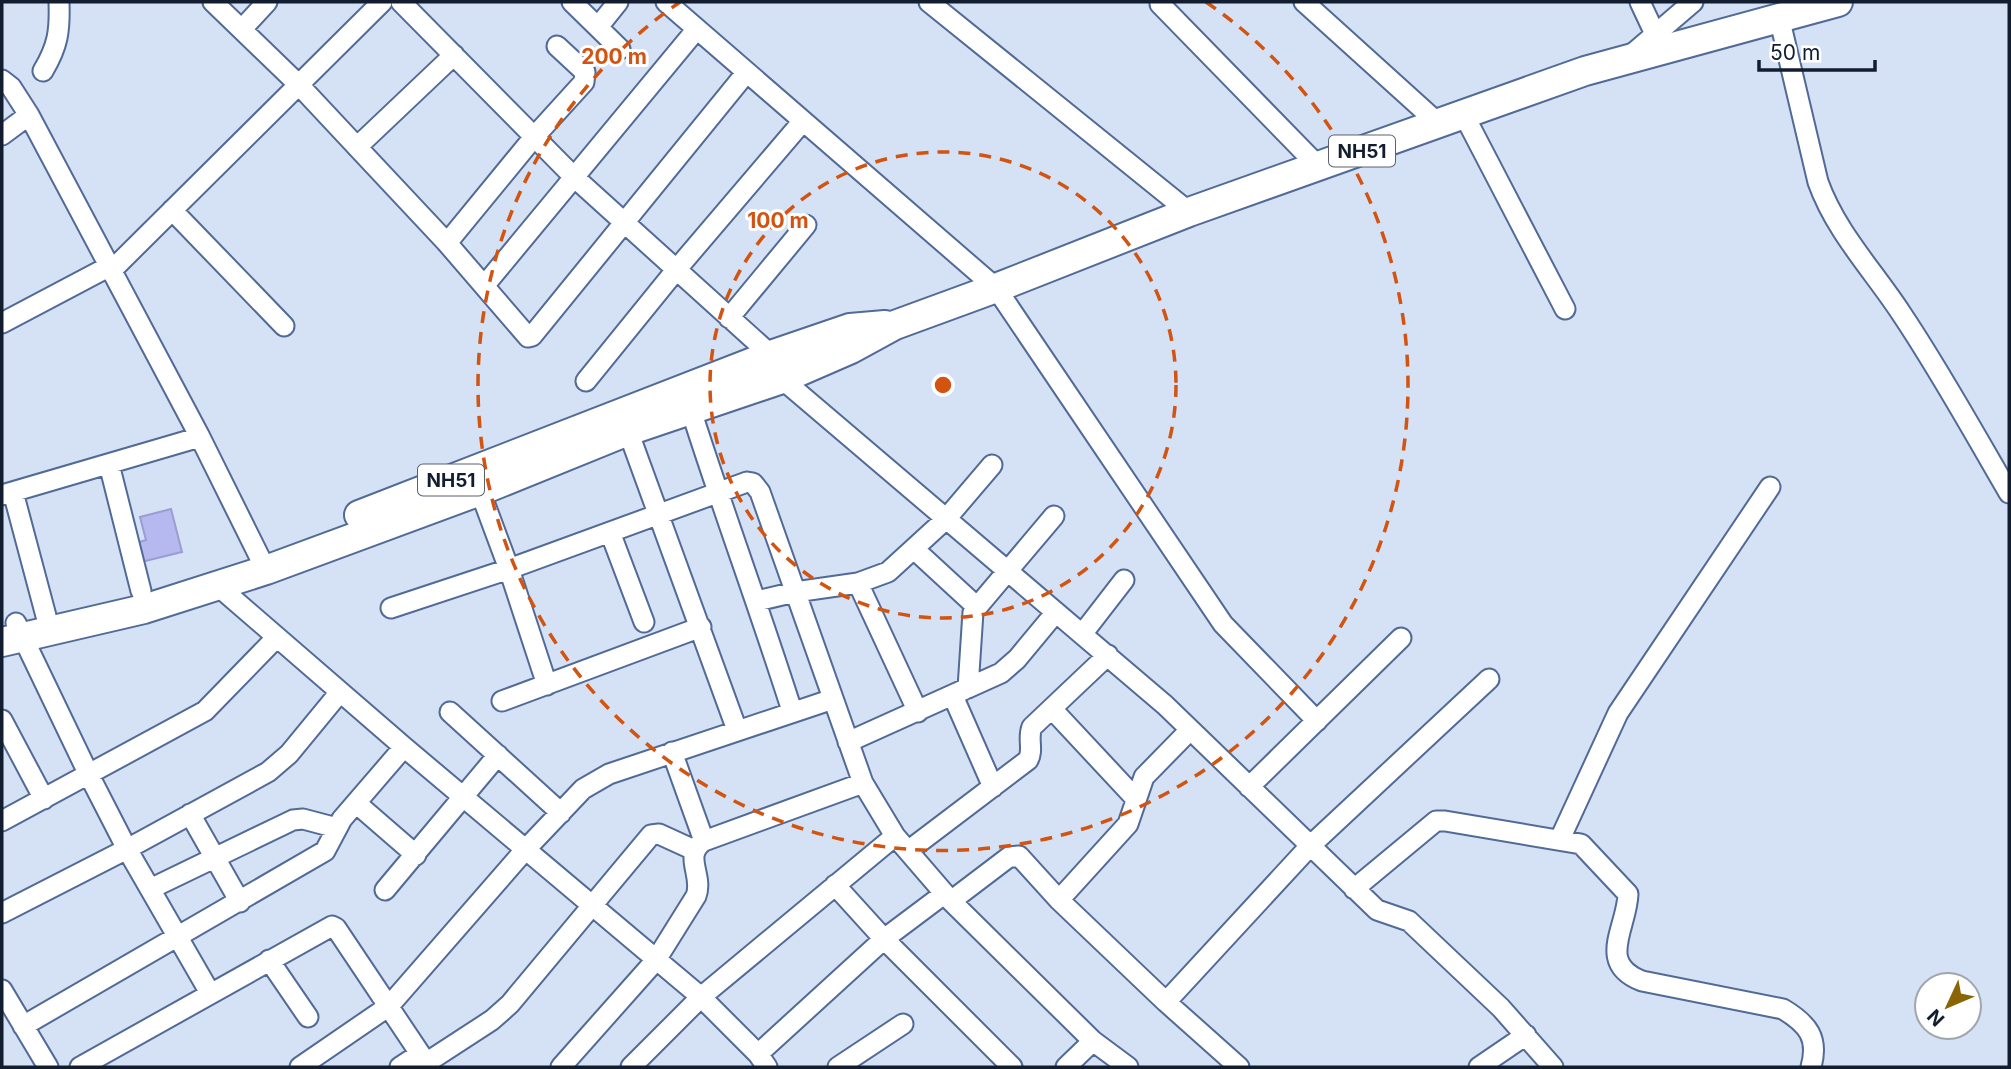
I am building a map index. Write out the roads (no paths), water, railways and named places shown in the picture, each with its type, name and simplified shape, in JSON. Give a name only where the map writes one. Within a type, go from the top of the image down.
[{"type":"highway","name":"NH51","points":[[11,632],[46,616],[262,562],[480,491],[628,431],[691,410],[850,328],[895,325],[1189,212],[1585,71],[1821,4]]},
{"type":"highway","name":"NH51","points":[[11,632],[144,609],[218,586],[262,562],[776,367]]},
{"type":"street","points":[[43,71],[55,52],[60,30],[59,2]]},
{"type":"street","points":[[213,2],[299,85],[447,243],[525,335],[530,337],[746,73]]},
{"type":"street","points":[[242,29],[267,2]]},
{"type":"street","points":[[401,2],[574,177],[729,318],[776,367],[946,519],[1165,705],[1380,912],[1409,921],[1501,1008],[1553,1067]]},
{"type":"street","points":[[572,2],[620,48]]},
{"type":"street","points":[[598,27],[618,2]]},
{"type":"street","points":[[666,2],[996,288],[1223,624],[1317,721]]},
{"type":"street","points":[[929,2],[1189,212]]},
{"type":"street","points":[[1304,2],[1451,120],[1565,309]]},
{"type":"street","points":[[1640,2],[1655,34]]},
{"type":"street","points":[[1625,60],[1693,2]]},
{"type":"street","points":[[2,323],[111,268],[299,85],[376,4]]},
{"type":"street","points":[[1160,4],[1318,166]]},
{"type":"street","points":[[1779,17],[1818,182],[1827,205],[1849,242],[1904,317],[2009,493]]},
{"type":"street","points":[[484,286],[696,30]]},
{"type":"street","points":[[447,243],[584,82],[585,72],[557,46]]},
{"type":"street","points":[[357,147],[454,55]]},
{"type":"street","points":[[2,80],[29,115],[200,437],[262,562]]},
{"type":"street","points":[[2,135],[29,115]]},
{"type":"street","points":[[586,381],[803,121]]},
{"type":"street","points":[[172,210],[285,327]]},
{"type":"street","points":[[729,318],[806,225]]},
{"type":"street","points":[[691,410],[792,711]]},
{"type":"street","points":[[628,431],[737,730]]},
{"type":"street","points":[[46,616],[7,493],[200,437]]},
{"type":"street","points":[[109,464],[142,591]]},
{"type":"street","points":[[757,601],[795,592],[858,583],[888,572],[946,519],[992,465]]},
{"type":"street","points":[[391,608],[509,569],[717,492],[747,482],[757,486],[863,783],[895,836],[947,898],[1093,1041],[1128,1067]]},
{"type":"street","points":[[1560,839],[1618,713],[1770,487]]},
{"type":"street","points":[[480,491],[547,685]]},
{"type":"street","points":[[993,787],[961,692],[972,617],[1007,570],[1055,516]]},
{"type":"street","points":[[610,532],[645,622]]},
{"type":"street","points":[[914,549],[977,607]]},
{"type":"street","points":[[1083,633],[1124,580]]},
{"type":"street","points":[[858,583],[918,712]]},
{"type":"street","points":[[218,586],[701,998],[762,1061],[884,939],[1014,856],[1023,859],[1059,900],[1239,1067]]},
{"type":"street","points":[[848,742],[918,712],[1010,667],[1056,612]]},
{"type":"street","points":[[502,701],[701,627]]},
{"type":"street","points":[[11,632],[127,849],[210,993]]},
{"type":"street","points":[[2,821],[205,711],[276,638]]},
{"type":"street","points":[[1249,787],[1401,638]]},
{"type":"street","points":[[908,851],[1028,760],[1031,754],[1030,730],[1108,655]]},
{"type":"street","points":[[1166,1002],[1310,846],[1489,679]]},
{"type":"street","points":[[2,913],[127,849],[278,764],[340,692]]},
{"type":"street","points":[[300,1067],[389,1006],[525,850],[594,781],[672,752],[833,699]]},
{"type":"street","points":[[1052,709],[1136,799]]},
{"type":"street","points":[[450,712],[561,813]]},
{"type":"street","points":[[2,721],[44,799]]},
{"type":"street","points":[[1059,900],[1128,824],[1144,777],[1190,730]]},
{"type":"street","points":[[23,1026],[325,851],[337,828],[404,747]]},
{"type":"street","points":[[561,1067],[656,960],[698,890],[699,845],[672,752]]},
{"type":"street","points":[[385,890],[498,755]]},
{"type":"street","points":[[400,1067],[425,1061],[501,1013],[651,835],[659,834],[699,845],[863,783]]},
{"type":"street","points":[[356,803],[416,855]]},
{"type":"street","points":[[190,814],[240,902]]},
{"type":"street","points":[[150,889],[293,820],[303,819],[337,828]]},
{"type":"street","points":[[1354,889],[1436,821],[1576,842],[1584,847],[1628,894],[1616,948],[1617,961],[1622,970],[1642,981],[1783,1009],[1808,1029],[1815,1053],[1811,1067]]},
{"type":"street","points":[[643,1063],[701,998],[895,836]]},
{"type":"street","points":[[835,885],[884,939],[1012,1067]]},
{"type":"street","points":[[79,1067],[330,926],[334,926],[425,1061]]},
{"type":"street","points":[[269,960],[308,1017]]},
{"type":"street","points":[[2,990],[48,1067]]},
{"type":"street","points":[[838,1067],[904,1024]]},
{"type":"street","points":[[1479,1067],[1526,1035]]},
{"type":"street","points":[[1066,1067],[1093,1041]]}]
